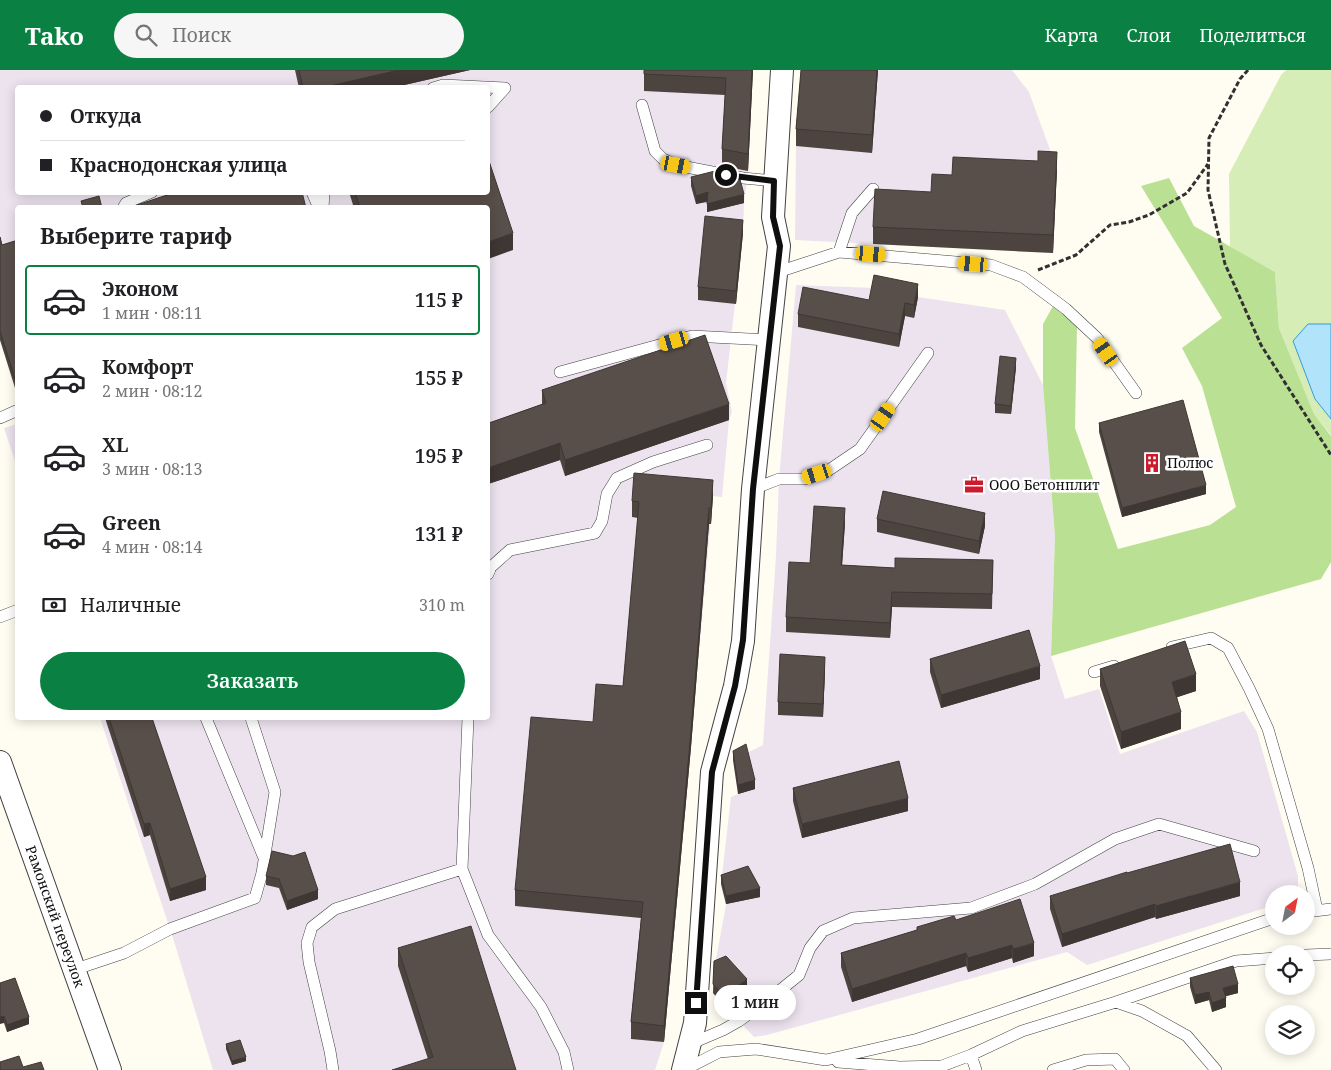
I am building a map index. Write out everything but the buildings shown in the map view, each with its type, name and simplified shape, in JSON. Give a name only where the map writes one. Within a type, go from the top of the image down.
[{"type":"street","points":[[684,1070],[695,1022],[712,772],[735,686],[743,640],[753,489],[780,246],[773,217],[782,70]]},
{"type":"street","name":"Рамонский переулок","points":[[0,762],[110,1070]]},
{"type":"lane","points":[[490,87],[505,88],[490,105]]},
{"type":"lane","points":[[642,105],[655,151],[658,156],[666,161],[676,165],[743,178],[774,181]]},
{"type":"lane","points":[[839,252],[852,213],[873,188]]},
{"type":"lane","points":[[125,205],[145,195]]},
{"type":"lane","points":[[778,272],[839,252],[991,265],[1023,277],[1066,309],[1097,338],[1136,393]]},
{"type":"lane","points":[[560,372],[692,336],[769,340]]},
{"type":"lane","points":[[753,489],[779,479],[804,479],[829,470],[860,449],[928,353]]},
{"type":"lane","points":[[0,418],[15,411]]},
{"type":"lane","points":[[490,569],[510,550],[595,533],[602,521],[607,494],[617,478],[653,462],[707,445]]},
{"type":"lane","points":[[0,616],[15,611]]},
{"type":"lane","points":[[1164,649],[1182,643],[1211,638],[1228,648],[1268,729],[1308,868],[1310,885]]},
{"type":"lane","points":[[1094,672],[1129,661]]},
{"type":"lane","points":[[207,720],[264,860]]},
{"type":"lane","points":[[73,970],[124,953],[170,929],[255,898],[264,860],[275,792],[251,720]]},
{"type":"lane","points":[[468,720],[462,869],[488,936],[541,1007],[564,1052],[568,1070]]},
{"type":"lane","points":[[690,1044],[731,1026],[773,996],[799,975],[810,948],[823,931],[854,918],[971,908],[1035,884],[1114,840],[1159,824],[1254,851]]},
{"type":"lane","points":[[333,1070],[309,962],[307,943],[312,927],[336,909],[462,869]]},
{"type":"lane","points":[[1315,911],[1331,909]]},
{"type":"lane","points":[[826,1060],[918,1039],[961,1026],[1265,921]]},
{"type":"lane","points":[[1315,955],[1331,954]]},
{"type":"lane","points":[[684,1070],[719,1052],[756,1049],[826,1060],[900,1067],[942,1066],[971,1055],[1022,1030],[1116,1002],[1236,961],[1265,959]]},
{"type":"lane","points":[[1116,1002],[1142,1011],[1187,1036],[1216,1070]]},
{"type":"lane","points":[[971,1055],[976,1070]]},
{"type":"lane","points":[[1053,1070],[1086,1060],[1115,1059],[1124,1070]]},
{"type":"path","points":[[1248,70],[1240,79],[1209,138],[1208,190],[1225,264],[1261,345],[1331,455]]},
{"type":"path","points":[[1023,277],[1076,255],[1110,225],[1130,222],[1148,215],[1187,193],[1209,164]]},
{"type":"shaded area","points":[[0,70],[753,70],[743,233],[726,383],[732,412],[729,420],[722,497],[713,496],[664,1042],[655,1070],[213,1070],[174,941],[101,720],[490,720],[490,205],[15,205],[15,389],[0,340]]},
{"type":"shaded area","points":[[802,70],[1012,70],[1029,92],[1057,169],[1053,253],[795,240],[796,146]]},
{"type":"shaded area","points":[[796,285],[874,288],[918,297],[1005,310],[1043,385],[1055,536],[1051,656],[1065,699],[1099,689],[1120,754],[1244,711],[1257,732],[1298,876],[1298,885],[1265,885],[1265,908],[1087,965],[1067,952],[754,1037],[713,993],[714,970],[726,905],[721,884],[731,797],[738,794],[733,760],[763,745],[776,556],[779,479]]},
{"type":"shaded area","points":[[15,425],[15,461],[4,428]]},
{"type":"green space","points":[[1286,70],[1331,70],[1331,435],[1314,414],[1279,328],[1275,272],[1230,247],[1229,174],[1281,75]]},
{"type":"green space","points":[[1169,178],[1194,226],[1275,272],[1279,328],[1314,414],[1331,436],[1331,562],[1321,579],[1051,656],[1055,536],[1043,385],[1043,324],[1053,306],[1077,326],[1075,428],[1118,549],[1210,525],[1236,507],[1202,386],[1182,348],[1222,318],[1141,186]]},
{"type":"water","points":[[1308,324],[1331,324],[1331,419],[1315,399],[1293,341]]},
{"type":"place","name":"Полюс","points":[[1152,463]]},
{"type":"place","name":"ООО Бетонплит","points":[[974,485]]},
{"type":"route","points":[[696,1003],[712,772],[735,686],[743,640],[753,489],[780,246],[773,217],[774,181],[726,175]]}]
